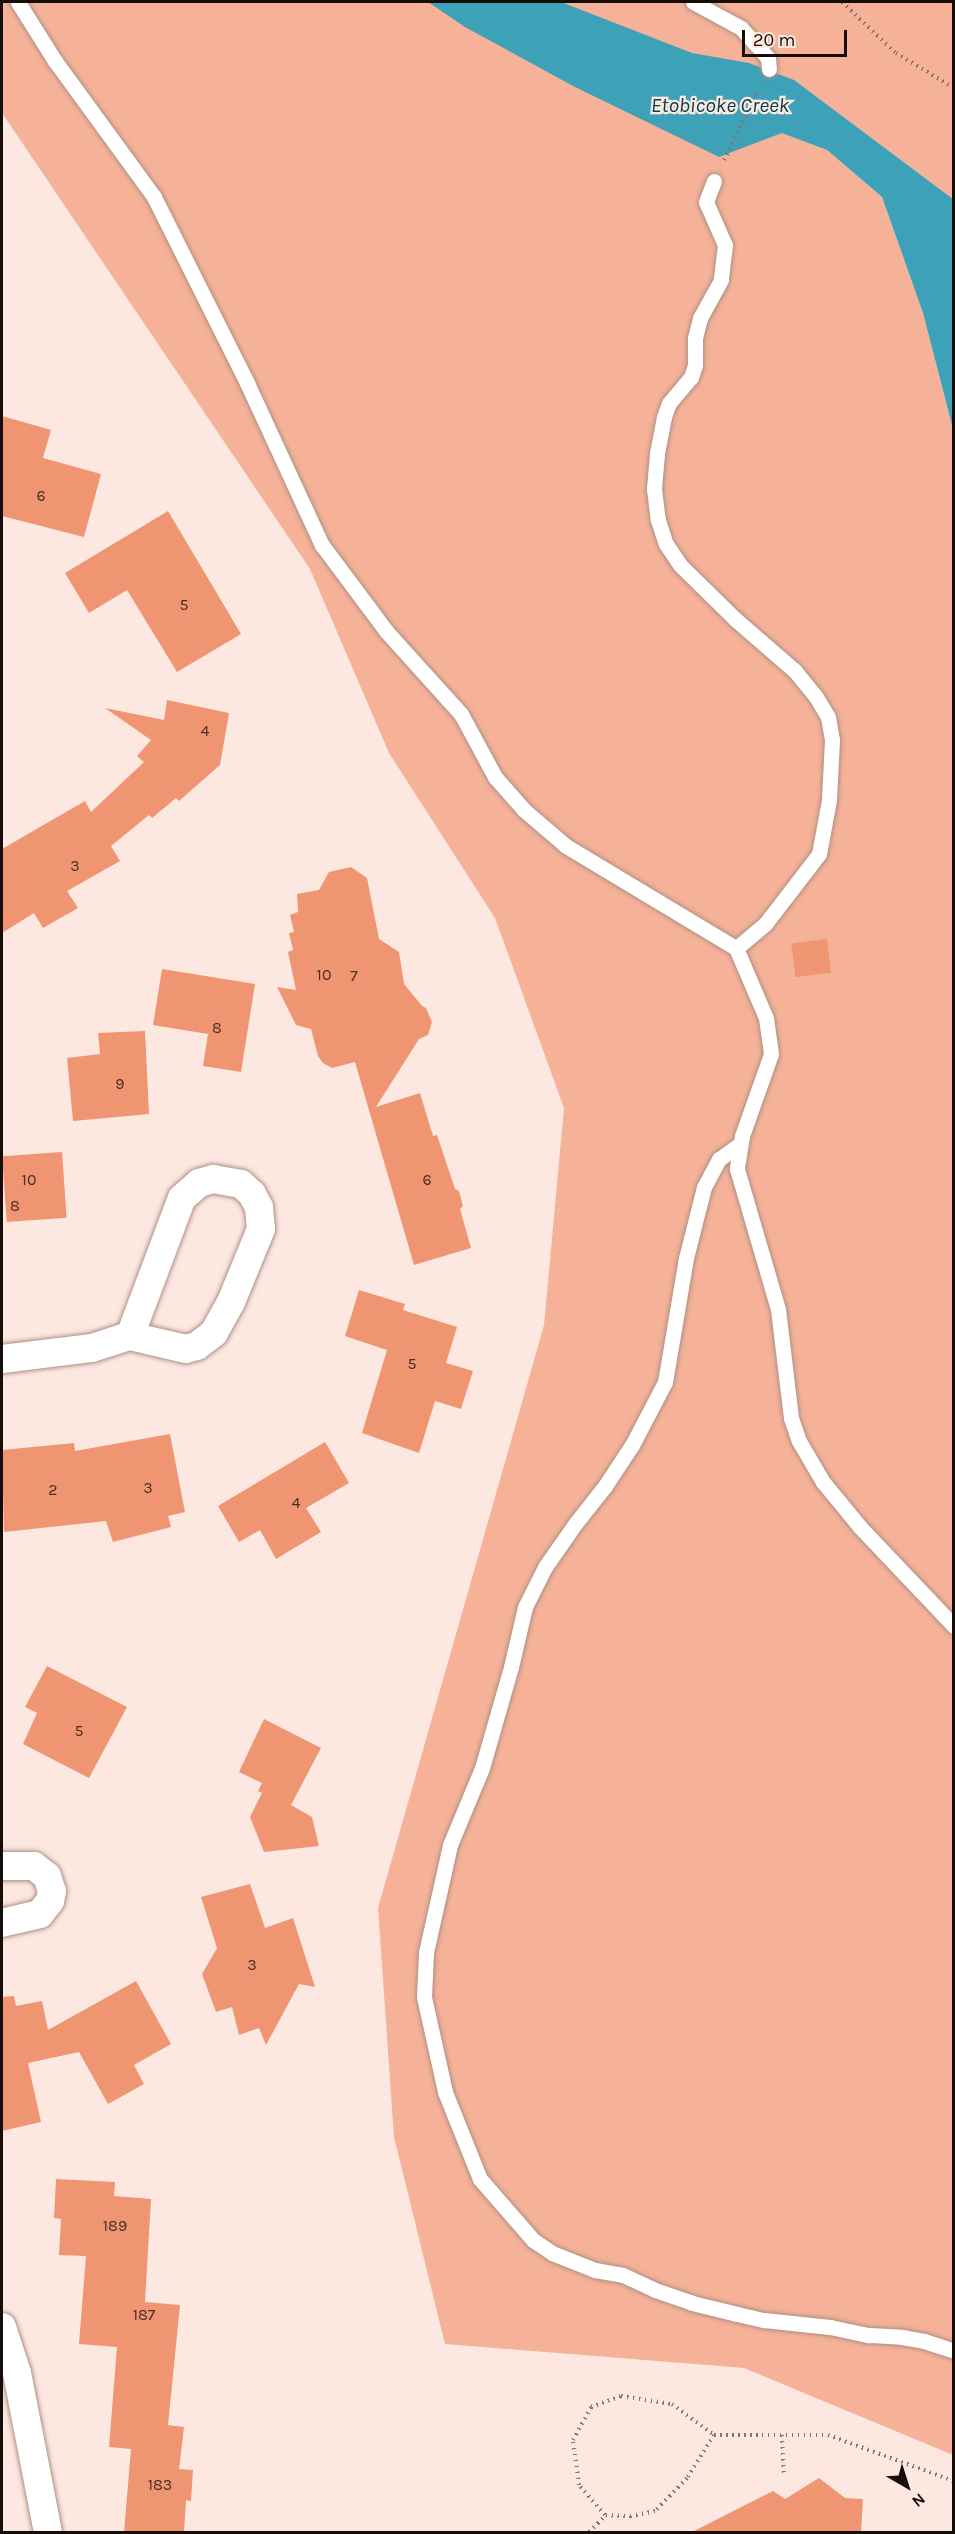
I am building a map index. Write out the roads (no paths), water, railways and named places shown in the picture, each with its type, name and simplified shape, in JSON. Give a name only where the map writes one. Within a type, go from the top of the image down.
[{"type":"street","points":[[2,1359],[92,1348],[130,1336],[186,1349],[197,1346],[214,1333],[231,1302],[261,1229],[259,1207],[252,1194],[241,1184],[213,1179],[198,1184],[182,1198],[130,1336]]},
{"type":"street","points":[[2,1866],[34,1866],[47,1876],[52,1891],[50,1901],[40,1914],[2,1923]]},
{"type":"street","points":[[2,2327],[9,2374],[48,2532]]},
{"type":"lane","points":[[18,2],[55,61],[154,197],[246,383],[322,545],[386,631],[460,714],[495,777],[524,810],[566,846],[736,948],[766,1018],[771,1054],[740,1144],[737,1169],[778,1309],[791,1418],[800,1441],[823,1482],[860,1527],[954,1626]]},
{"type":"lane","points":[[693,2],[741,28],[768,58],[769,69]]},
{"type":"lane","points":[[714,181],[706,202],[724,244],[721,280],[700,318],[695,338],[695,365],[691,377],[669,403],[664,417],[657,454],[654,489],[658,520],[666,544],[680,565],[735,620],[795,671],[816,697],[828,717],[832,740],[829,800],[819,854],[765,924],[736,948]]},
{"type":"lane","points":[[740,1144],[719,1160],[704,1187],[686,1257],[665,1382],[632,1445],[605,1486],[545,1567],[525,1607],[511,1667],[482,1768],[450,1845],[426,1952],[424,1996],[445,2092],[480,2179],[533,2240],[552,2253],[595,2270],[623,2275],[655,2290],[692,2303],[737,2314],[764,2320],[830,2326],[869,2335],[902,2337],[924,2341],[954,2351]]},
{"type":"water","name":"Etobicoke Creek","points":[[428,2],[561,2],[692,53],[749,63],[794,80],[953,199],[953,429],[923,313],[882,197],[827,150],[782,133],[719,157],[575,87],[465,27]]}]
